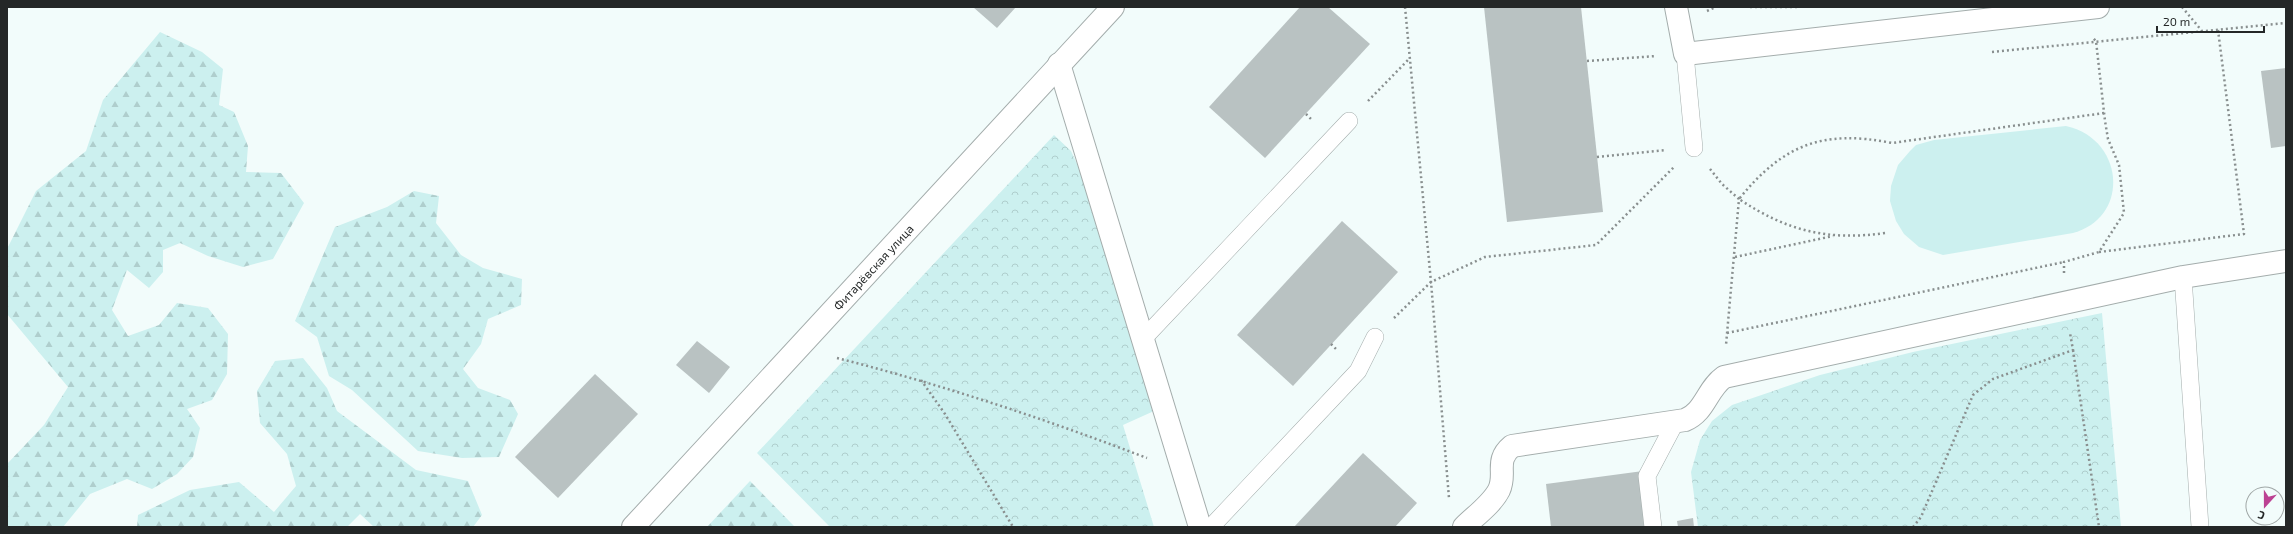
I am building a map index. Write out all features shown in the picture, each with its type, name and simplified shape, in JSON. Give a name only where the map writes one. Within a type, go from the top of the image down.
[{"type":"street","name":"Фитарёвская улица","points":[[633,527],[1113,7]]},
{"type":"street","points":[[1676,7],[1685,54],[2073,8],[2098,7]]},
{"type":"street","points":[[1059,64],[1200,527]]},
{"type":"street","points":[[1464,527],[1498,492],[1501,485],[1502,459],[1512,446],[1676,422],[1692,417],[1699,412],[1711,389],[1724,377],[2183,277],[2286,261]]},
{"type":"lane","points":[[1685,54],[1694,148]]},
{"type":"lane","points":[[1143,339],[1349,121]]},
{"type":"lane","points":[[2183,277],[2200,527]]},
{"type":"lane","points":[[1211,527],[1358,371],[1375,336]]},
{"type":"lane","points":[[1654,527],[1648,476],[1676,422]]},
{"type":"path","points":[[1404,7],[1431,282],[1450,503]]},
{"type":"path","points":[[1750,7],[1800,7]]},
{"type":"path","points":[[2182,7],[2203,31]]},
{"type":"path","points":[[1727,333],[2064,262],[2099,252],[2244,234],[2218,30]]},
{"type":"path","points":[[2096,41],[2108,139],[2119,165],[2124,213],[2099,252]]},
{"type":"path","points":[[1587,61],[1685,54]]},
{"type":"path","points":[[1349,121],[1409,59]]},
{"type":"path","points":[[1724,377],[1739,199],[1759,174],[1779,158],[1804,145],[1832,138],[1866,138],[1892,143],[2104,113]]},
{"type":"path","points":[[1597,157],[1694,148]]},
{"type":"path","points":[[1694,148],[1722,184],[1739,199],[1759,212],[1781,223],[1803,230],[1836,236],[1860,236],[1885,233]]},
{"type":"path","points":[[1375,336],[1431,282],[1486,257],[1596,245],[1694,148]]},
{"type":"path","points":[[1735,257],[1836,236]]},
{"type":"path","points":[[2064,262],[2064,303],[2073,350],[2100,527]]},
{"type":"path","points":[[1913,527],[1921,517],[1963,414],[1973,395],[1993,379],[2073,350]]},
{"type":"path","points":[[838,358],[921,379],[1097,439],[1183,472]]},
{"type":"path","points":[[921,379],[945,414],[1013,527]]},
{"type":"green space","points":[[160,32],[202,52],[223,69],[219,105],[234,112],[248,146],[246,172],[281,173],[304,203],[273,259],[243,267],[208,256],[180,243],[163,250],[163,272],[149,288],[127,270],[112,310],[128,336],[159,325],[177,303],[208,308],[228,334],[227,374],[212,400],[187,409],[200,428],[193,457],[177,474],[152,489],[127,479],[90,494],[63,527],[7,527],[7,464],[44,425],[68,387],[7,314],[7,249],[36,191],[86,151],[103,100]]},
{"type":"green space","points":[[2066,126],[2085,133],[2099,145],[2109,161],[2113,178],[2112,195],[2105,211],[2092,224],[2073,233],[1943,255],[1919,247],[1904,234],[1896,221],[1890,201],[1891,186],[1898,165],[1916,145],[1934,140]]},
{"type":"green space","points":[[1054,135],[1071,151],[1091,194],[1154,411],[1123,425],[1154,527],[830,527],[757,453]]},
{"type":"green space","points":[[414,191],[439,196],[436,223],[461,255],[483,268],[522,279],[521,305],[488,319],[481,344],[463,369],[478,388],[510,400],[518,414],[499,457],[462,458],[418,451],[352,390],[329,376],[317,337],[295,321],[335,227],[387,207]]},
{"type":"green space","points":[[2102,313],[2121,527],[1698,527],[1691,472],[1700,440],[1712,421],[1732,405],[1820,375],[1913,352]]},
{"type":"green space","points":[[303,358],[327,388],[337,411],[416,470],[468,481],[482,515],[473,527],[374,527],[360,514],[347,527],[137,527],[138,515],[190,490],[239,482],[274,512],[296,486],[287,454],[260,423],[257,391],[275,361]]},
{"type":"green space","points":[[750,481],[795,527],[707,527]]},
{"type":"building","points":[[973,7],[1016,7],[997,28]]},
{"type":"building","points":[[1300,7],[1328,7],[1370,44],[1265,158],[1209,107]]},
{"type":"building","points":[[1484,7],[1581,7],[1603,212],[1507,222]]},
{"type":"building","points":[[2286,68],[2286,146],[2271,148],[2261,71]]},
{"type":"building","points":[[1342,221],[1398,272],[1293,386],[1237,335]]},
{"type":"building","points":[[697,341],[730,367],[709,393],[676,365]]},
{"type":"building","points":[[595,374],[638,414],[558,498],[515,457]]},
{"type":"building","points":[[1363,453],[1417,503],[1395,527],[1294,527]]},
{"type":"building","points":[[1643,471],[1651,527],[1551,527],[1546,484]]},
{"type":"building","points":[[1693,518],[1694,527],[1678,527],[1677,521]]}]
